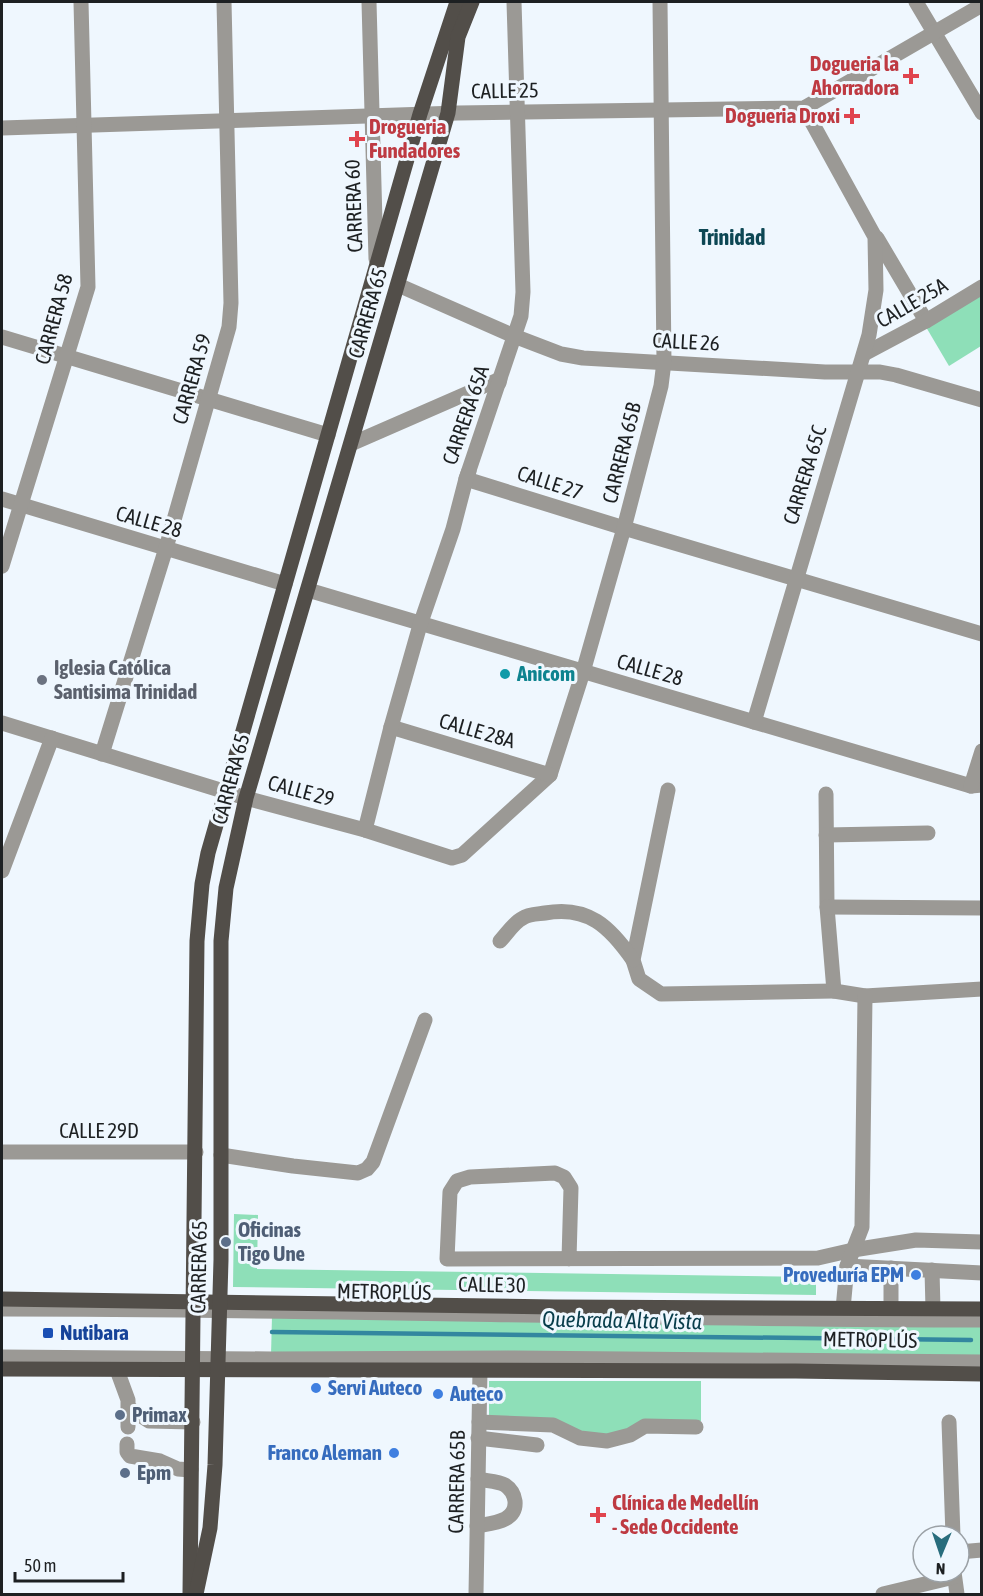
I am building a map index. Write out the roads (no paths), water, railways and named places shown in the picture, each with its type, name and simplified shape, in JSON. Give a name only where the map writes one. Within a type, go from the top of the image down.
[{"type":"main road","name":"CARRERA 65","points":[[190,1594],[198,915],[208,853],[420,114],[457,2]]},
{"type":"main road","name":"CARRERA 65","points":[[196,1594],[205,1557],[213,1500],[218,1364],[225,888],[246,798],[448,113],[458,37],[472,2]]},
{"type":"main road","name":"CALLE 30","points":[[2,1299],[219,1306],[981,1309]]},
{"type":"main road","points":[[2,1369],[117,1370],[218,1364],[480,1370],[981,1374]]},
{"type":"street","name":"CARRERA 58","points":[[2,566],[88,287],[81,2]]},
{"type":"street","name":"CARRERA 59","points":[[102,754],[166,548],[221,356],[230,316],[224,2]]},
{"type":"street","name":"CARRERA 60","points":[[369,2],[376,266]]},
{"type":"street","name":"CARRERA 65A","points":[[364,830],[420,625],[521,316],[514,2]]},
{"type":"street","name":"CARRERA 65B","points":[[452,858],[462,855],[550,775],[583,672],[661,386],[664,362],[660,2]]},
{"type":"street","points":[[916,2],[981,113]]},
{"type":"street","name":"CALLE 25","points":[[2,128],[448,113],[804,108],[981,5]]},
{"type":"street","name":"CARRERA 65C","points":[[804,108],[875,237],[926,321]]},
{"type":"street","name":"CARRERA 65C","points":[[754,722],[864,354],[876,291],[875,237]]},
{"type":"street","name":"CALLE 26","points":[[398,285],[561,354],[583,358],[825,372],[858,371],[896,375],[981,400]]},
{"type":"street","name":"CALLE 25A","points":[[864,354],[926,321],[981,286]]},
{"type":"street","points":[[2,337],[328,435]]},
{"type":"street","points":[[351,444],[500,379]]},
{"type":"street","name":"CALLE 27","points":[[466,479],[981,633]]},
{"type":"street","name":"CALLE 28","points":[[2,499],[285,584]]},
{"type":"street","name":"CALLE 28","points":[[308,590],[420,625],[976,786]]},
{"type":"street","name":"CALLE 29","points":[[2,723],[452,858]]},
{"type":"street","name":"CALLE 28A","points":[[391,727],[550,775]]},
{"type":"street","points":[[2,871],[52,738]]},
{"type":"street","points":[[976,786],[981,751]]},
{"type":"street","points":[[633,960],[668,790]]},
{"type":"street","points":[[825,794],[826,907],[834,991]]},
{"type":"street","points":[[826,836],[928,833]]},
{"type":"street","points":[[826,907],[981,908]]},
{"type":"street","points":[[500,941],[523,917],[550,912],[577,912],[602,923],[620,941],[633,960],[639,980],[662,994],[834,991],[865,996],[981,989]]},
{"type":"street","points":[[843,1309],[847,1266],[862,1227],[865,996]]},
{"type":"street","points":[[221,1155],[358,1173],[367,1169],[373,1162],[425,1020]]},
{"type":"street","name":"CALLE 29D","points":[[2,1152],[196,1152]]},
{"type":"street","points":[[569,1259],[571,1188],[564,1177],[555,1173],[470,1177],[457,1181],[450,1192],[447,1259],[569,1259],[818,1258],[916,1240],[981,1242]]},
{"type":"street","points":[[847,1266],[981,1273]]},
{"type":"street","points":[[891,1268],[891,1309]]},
{"type":"street","points":[[932,1270],[933,1309]]},
{"type":"street","points":[[2,1308],[193,1305]]},
{"type":"street","name":"METROPLÚS","points":[[219,1306],[779,1319],[981,1320]]},
{"type":"street","points":[[2,1357],[193,1365]]},
{"type":"street","name":"METROPLÚS","points":[[218,1364],[526,1358],[981,1362]]},
{"type":"street","points":[[117,1370],[129,1408],[128,1427]]},
{"type":"street","name":"CARRERA 65B","points":[[476,1594],[480,1370]]},
{"type":"street","points":[[129,1408],[149,1420],[193,1422]]},
{"type":"street","points":[[479,1422],[553,1425],[580,1438],[606,1442],[630,1435],[645,1426],[696,1427]]},
{"type":"street","points":[[949,1422],[953,1524]]},
{"type":"street","points":[[478,1438],[537,1444]]},
{"type":"street","points":[[128,1444],[127,1452],[130,1456],[160,1461],[178,1469],[191,1470]]},
{"type":"street","points":[[477,1526],[501,1521],[512,1514],[515,1504],[514,1496],[506,1486],[478,1479]]},
{"type":"street","points":[[883,1594],[920,1584]]},
{"type":"waterway","name":"Quebrada Alta Vista","points":[[272,1332],[971,1340]]},
{"type":"place","name":"Dogueria la Ahorradora","points":[[911,76]]},
{"type":"place","name":"Dogueria Droxi","points":[[852,116]]},
{"type":"place","name":"Drogueria Fundadores","points":[[357,139]]},
{"type":"place","name":"Anicom","points":[[505,674]]},
{"type":"place","name":"Iglesia Católica Santisima Trinidad","points":[[42,680]]},
{"type":"place","name":"Oficinas Tigo Une","points":[[226,1242]]},
{"type":"place","name":"Proveduría EPM","points":[[916,1275]]},
{"type":"place","name":"Nutibara","points":[[48,1333]]},
{"type":"place","name":"Servi Auteco","points":[[316,1388]]},
{"type":"place","name":"Auteco","points":[[438,1394]]},
{"type":"place","name":"Primax","points":[[120,1415]]},
{"type":"place","name":"Franco Aleman","points":[[394,1453]]},
{"type":"place","name":"Epm","points":[[125,1473]]},
{"type":"place","name":"Clínica de Medellín - Sede Occidente","points":[[598,1515]]},
{"type":"district","name":"Trinidad","points":[[732,237]]}]
